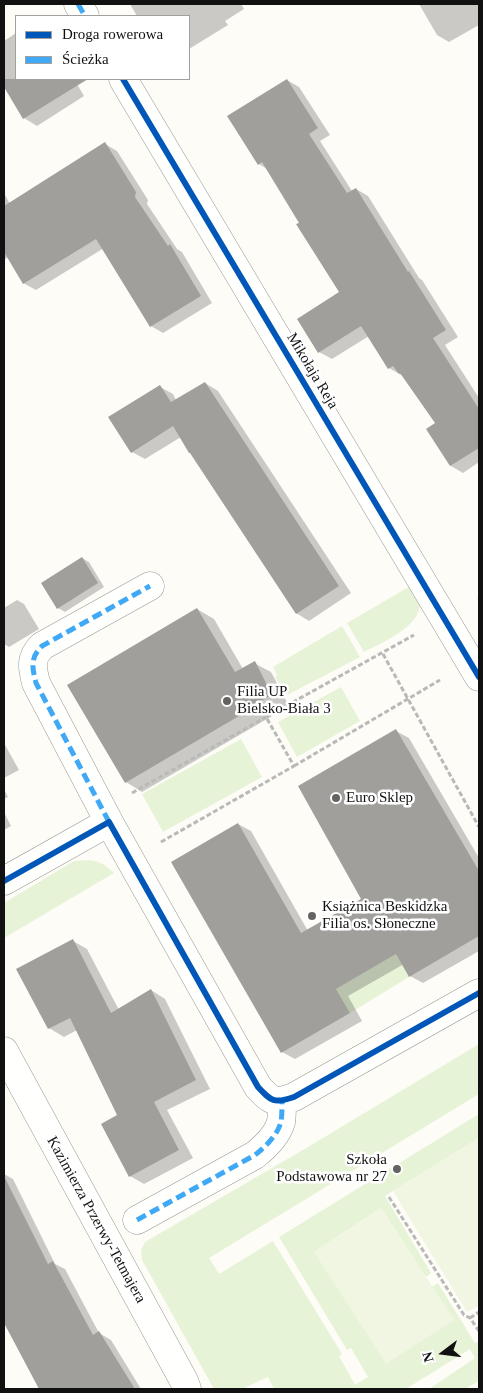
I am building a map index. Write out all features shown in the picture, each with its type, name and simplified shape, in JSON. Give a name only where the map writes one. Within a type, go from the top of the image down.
[{"type":"street","points":[[78,4],[84,15]]},
{"type":"street","name":"Mikołaja Reja","points":[[123,80],[479,677]]},
{"type":"street","points":[[150,586],[42,646],[34,654],[32,669],[36,683],[106,816],[258,1087],[269,1099],[282,1101],[294,1098],[479,993]]},
{"type":"street","points":[[4,881],[106,816]]},
{"type":"street","name":"Kazimierza Przerwy-Tetmajera","points":[[4,1051],[187,1389]]},
{"type":"street","points":[[137,1220],[255,1155],[265,1147],[275,1134],[280,1123],[282,1101]]},
{"type":"path","points":[[106,816],[266,718],[444,618]]},
{"type":"path","points":[[382,654],[479,827]]},
{"type":"path","points":[[130,859],[294,766],[408,698]]},
{"type":"path","points":[[266,718],[294,766]]},
{"type":"path","points":[[389,1197],[464,1315],[470,1318],[479,1332]]},
{"type":"path","points":[[470,1318],[479,1312]]},
{"type":"green space","points":[[412,585],[418,595],[420,605],[411,623],[393,637],[364,652],[347,623]]},
{"type":"green space","points":[[342,626],[360,657],[289,694],[284,693],[275,677],[277,675],[273,667]]},
{"type":"green space","points":[[341,687],[360,721],[297,757],[278,722]]},
{"type":"green space","points":[[241,739],[262,777],[163,832],[142,794]]},
{"type":"green space","points":[[88,860],[102,864],[114,873],[4,938],[4,903],[74,861]]},
{"type":"green space","points":[[396,954],[409,977],[350,1013],[336,989]]},
{"type":"green space","name":"Szkoła Podstawowa nr 27","points":[[479,1044],[479,1094],[209,1258],[219,1274],[273,1241],[342,1354],[339,1356],[355,1385],[368,1377],[351,1348],[347,1350],[279,1237],[479,1114],[479,1138],[385,1196],[431,1273],[426,1277],[381,1208],[314,1252],[454,1320],[432,1287],[438,1283],[475,1343],[479,1342],[479,1381],[465,1389],[429,1389],[475,1358],[470,1349],[406,1389],[274,1389],[268,1377],[242,1389],[214,1389],[142,1260],[141,1250],[145,1242]]},
{"type":"green space","points":[[479,1138],[479,1305],[467,1312],[393,1191]]},
{"type":"green space","points":[[381,1208],[454,1320],[386,1364],[314,1252]]},
{"type":"building","points":[[4,79],[86,80],[23,119],[4,87]]},
{"type":"building","points":[[287,79],[318,128],[309,134],[347,193],[356,188],[446,330],[433,338],[479,409],[479,448],[450,466],[426,429],[435,423],[400,373],[393,366],[388,369],[361,326],[318,353],[297,319],[339,292],[296,224],[299,223],[262,162],[258,165],[227,116]]},
{"type":"building","points":[[105,142],[136,192],[135,197],[168,246],[170,244],[201,296],[150,327],[96,239],[23,284],[4,252],[4,206]]},
{"type":"building","points":[[205,382],[339,586],[296,614],[173,426],[131,453],[108,417],[160,385],[171,402]]},
{"type":"building","points":[[82,557],[98,583],[57,609],[41,583]]},
{"type":"building","points":[[197,608],[235,672],[255,661],[272,695],[125,783],[67,685]]},
{"type":"building","points":[[396,729],[479,871],[479,936],[409,977],[396,954],[336,989],[350,1013],[281,1053],[171,862],[238,823],[301,933],[361,899],[298,786]]},
{"type":"building","points":[[73,939],[111,1013],[151,989],[196,1080],[154,1102],[179,1150],[129,1177],[101,1124],[117,1115],[70,1018],[48,1029],[16,969]]},
{"type":"building","points":[[4,1176],[48,1264],[53,1261],[93,1335],[99,1331],[135,1389],[39,1389],[4,1323]]},
{"type":"marked path","points":[[78,4],[84,15]]},
{"type":"marked path","points":[[109,822],[36,683],[33,663],[35,655],[42,646],[150,586]]},
{"type":"marked path","points":[[137,1220],[255,1155],[277,1132],[281,1120],[282,1101]]},
{"type":"cycle path","points":[[124,80],[479,677]]},
{"type":"cycle path","points":[[4,881],[109,822],[258,1087],[270,1098],[277,1101],[294,1097],[479,993]]},
{"type":"place","name":"Filia UP Bielsko-Biała 3","points":[[227,701]]},
{"type":"place","name":"Euro Sklep","points":[[336,798]]},
{"type":"place","name":"Książnica Beskidzka Filia os. Słoneczne","points":[[312,916]]},
{"type":"place","name":"Szkoła Podstawowa nr 27","points":[[397,1169]]}]
